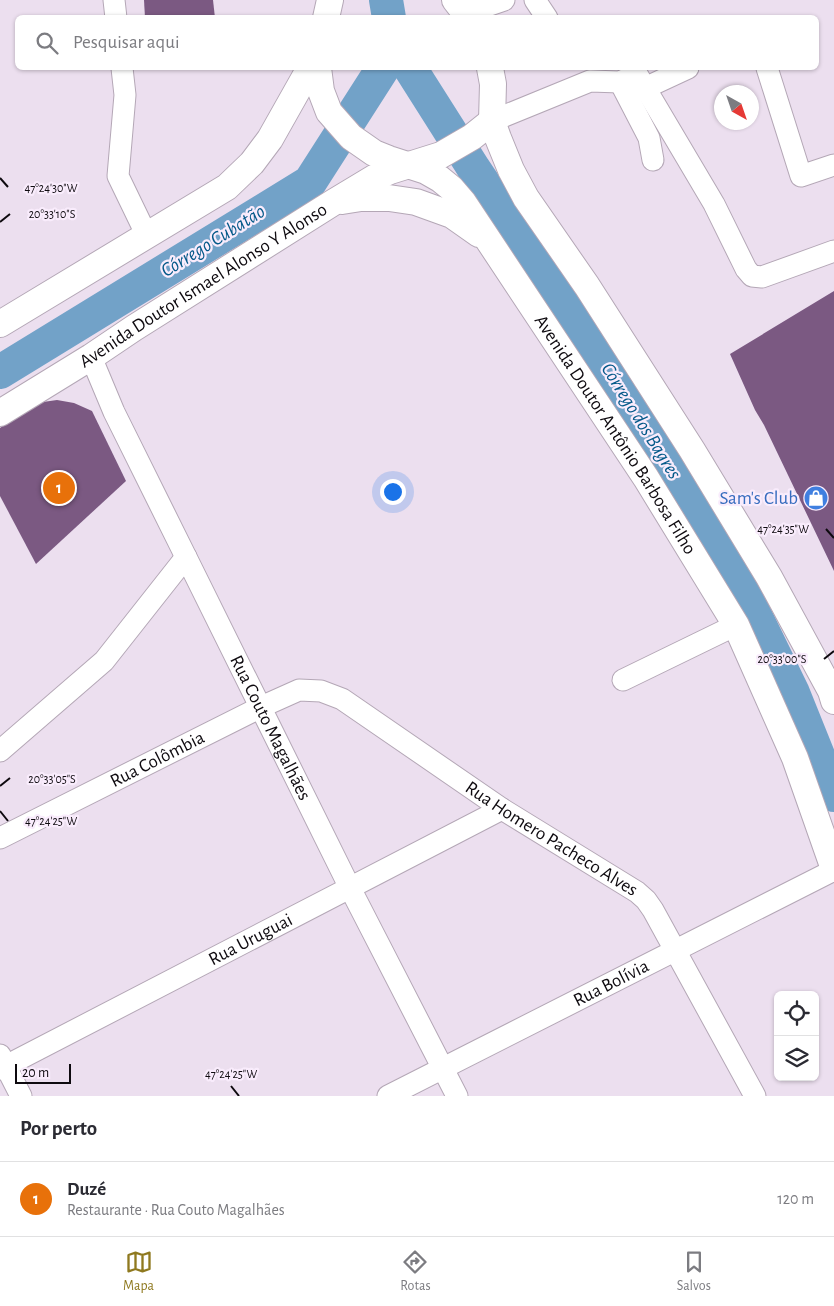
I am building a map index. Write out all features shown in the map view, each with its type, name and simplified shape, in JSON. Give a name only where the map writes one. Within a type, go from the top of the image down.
[{"type":"main road","points":[[327,15],[330,0]]},
{"type":"main road","points":[[1,323],[226,188],[252,163],[270,139],[309,70]]},
{"type":"main road","name":"Avenida Doutor Antônio Barbosa Filho","points":[[318,70],[321,91],[329,112],[341,127],[362,146],[374,153],[411,165],[440,179],[463,202],[646,478],[736,625],[795,758],[834,870]]},
{"type":"main road","points":[[490,70],[493,84],[492,121],[511,170],[526,198],[587,286],[692,450],[768,577],[833,694]]},
{"type":"main road","name":"Avenida Doutor Ismael Alonso Y Alonso","points":[[0,413],[374,178],[441,155],[472,137],[492,121]]},
{"type":"main road","points":[[334,202],[361,198],[389,198],[416,202],[452,215],[467,224],[492,245]]},
{"type":"street","points":[[114,0],[116,15]]},
{"type":"street","points":[[463,10],[504,0]]},
{"type":"street","points":[[535,0],[545,15]]},
{"type":"street","points":[[122,70],[125,95],[118,176],[148,236]]},
{"type":"street","points":[[645,88],[684,70]]},
{"type":"street","points":[[768,70],[801,176],[834,165]]},
{"type":"street","points":[[492,121],[586,74],[620,82],[637,74],[714,204],[746,269],[752,276],[762,277],[834,251]]},
{"type":"street","points":[[620,82],[649,138],[653,160]]},
{"type":"street","name":"Rua Couto Magalhães","points":[[91,357],[114,412],[350,888],[457,1096]]},
{"type":"street","points":[[0,750],[104,662],[186,557]]},
{"type":"street","points":[[623,680],[736,625]]},
{"type":"street","name":"Rua Homero Pacheco Alves","points":[[261,707],[299,690],[321,691],[335,696],[502,809],[637,892],[653,910],[755,1096]]},
{"type":"street","name":"Rua Colômbia","points":[[0,838],[261,707]]},
{"type":"street","name":"Rua Uruguai","points":[[2,1063],[350,888],[502,809]]},
{"type":"street","name":"Rua Bolívia","points":[[388,1096],[834,870]]},
{"type":"street","points":[[2,1063],[21,1096]]},
{"type":"building","points":[[144,0],[213,0],[215,15],[145,15]]},
{"type":"building","name":"Sam's Club","points":[[834,291],[834,571],[755,410],[730,354]]},
{"type":"building","points":[[57,400],[74,403],[92,411],[126,481],[36,564],[0,496],[0,428],[36,403]]},
{"type":"waterway","name":"Córrego dos Bagres","points":[[386,0],[388,15]]},
{"type":"waterway","name":"Córrego Cubatão","points":[[0,372],[310,182],[382,70]]},
{"type":"waterway","name":"Córrego dos Bagres","points":[[411,70],[474,169],[612,373],[724,556],[793,693],[834,795]]},
{"type":"place","name":"Duzé","points":[[59,488]]},
{"type":"place","name":"Sam's Club","points":[[816,498]]}]
